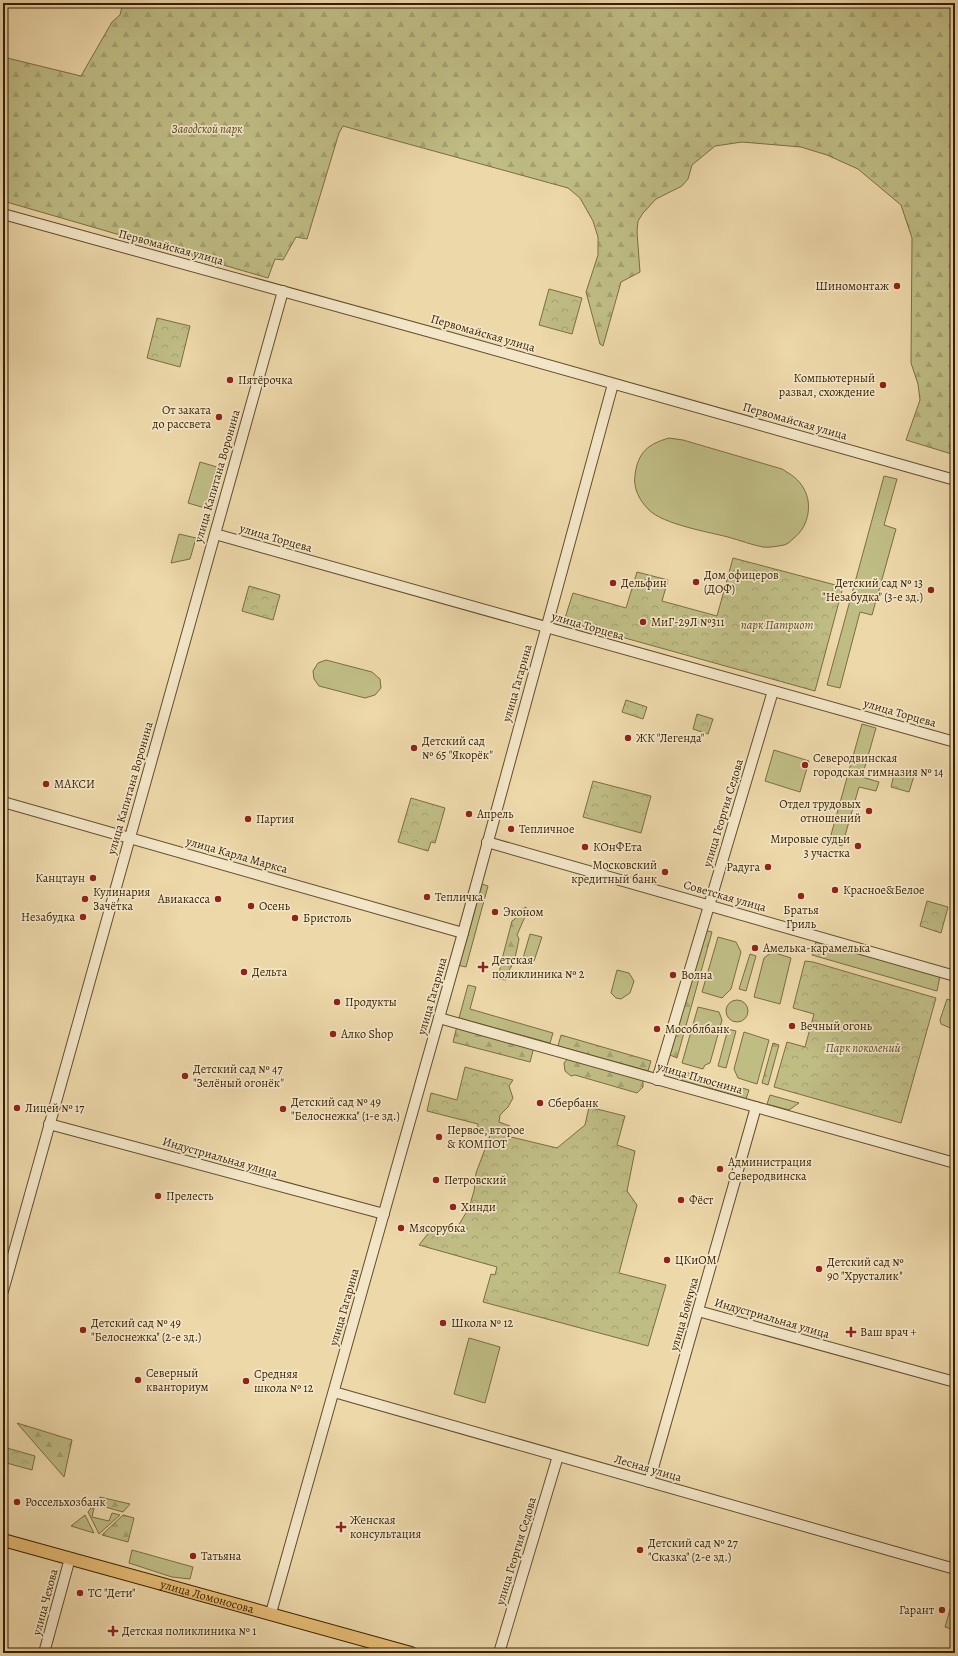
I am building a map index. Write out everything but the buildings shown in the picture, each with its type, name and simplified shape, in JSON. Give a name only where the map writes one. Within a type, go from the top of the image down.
[{"type":"main road","name":"улица Ломоносова","points":[[3,1540],[411,1653]]},
{"type":"street","name":"Первомайская улица","points":[[3,214],[955,480]]},
{"type":"street","name":"улица Капитана Воронина","points":[[3,1291],[283,291]]},
{"type":"street","name":"улица Гагарина","points":[[271,1613],[463,933],[613,384]]},
{"type":"street","name":"улица Торцева","points":[[215,534],[955,742]]},
{"type":"street","name":"улица Георгия Седова","points":[[657,1080],[773,691]]},
{"type":"street","name":"улица Карла Маркса","points":[[3,802],[463,933]]},
{"type":"street","name":"Советская улица","points":[[487,842],[955,976]]},
{"type":"street","name":"улица Плюснина","points":[[439,1018],[955,1163]]},
{"type":"street","name":"улица Бойчука","points":[[649,1482],[756,1107]]},
{"type":"street","name":"Индустриальная улица","points":[[49,1124],[384,1214]]},
{"type":"street","name":"Индустриальная улица","points":[[698,1311],[955,1382]]},
{"type":"street","name":"Лесная улица","points":[[334,1392],[955,1569]]},
{"type":"street","name":"улица Георгия Седова","points":[[499,1653],[558,1456]]},
{"type":"street","name":"улица Чехова","points":[[44,1653],[70,1558]]},
{"type":"green space","name":"Заводской парк","points":[[123,3],[955,3],[955,455],[906,440],[920,400],[918,384],[911,363],[912,238],[901,205],[858,169],[827,155],[801,147],[742,142],[715,146],[692,165],[688,179],[682,186],[656,199],[638,221],[637,232],[640,272],[621,282],[603,346],[600,344],[586,292],[598,255],[598,237],[593,221],[580,198],[568,188],[343,126],[339,133],[307,239],[296,237],[283,260],[275,259],[268,278],[3,201],[3,57],[81,76],[112,22],[120,15]]},
{"type":"green space","points":[[549,289],[582,298],[572,334],[539,325]]},
{"type":"green space","points":[[157,318],[190,326],[180,367],[147,358]]},
{"type":"green space","points":[[669,438],[683,440],[782,469],[794,477],[800,482],[807,495],[808,515],[803,528],[787,544],[765,547],[686,527],[656,515],[642,502],[636,489],[636,467],[645,450],[655,443]]},
{"type":"green space","points":[[200,462],[217,467],[205,508],[188,503]]},
{"type":"green space","points":[[884,476],[897,479],[884,525],[896,529],[872,615],[860,612],[840,688],[827,685]]},
{"type":"green space","points":[[179,534],[196,538],[190,559],[171,563]]},
{"type":"green space","name":"парк Патриот","points":[[733,558],[843,587],[815,691],[564,621],[573,593],[626,608],[637,572],[668,580],[662,601],[717,616]]},
{"type":"green space","points":[[249,586],[280,595],[273,620],[242,611]]},
{"type":"green space","points":[[326,660],[372,672],[380,679],[381,688],[375,695],[365,698],[319,686],[314,679],[313,671],[318,663]]},
{"type":"green space","points":[[626,700],[647,707],[643,719],[622,712]]},
{"type":"green space","points":[[697,714],[713,719],[708,734],[693,729]]},
{"type":"green space","points":[[862,724],[876,728],[862,777],[879,782],[876,791],[859,787],[842,846],[829,842]]},
{"type":"green space","points":[[774,750],[809,761],[800,792],[765,781]]},
{"type":"green space","points":[[895,770],[914,776],[909,792],[891,787]]},
{"type":"green space","points":[[593,781],[651,796],[641,833],[583,817]]},
{"type":"green space","points":[[411,798],[445,808],[435,843],[431,842],[428,851],[398,842]]},
{"type":"green space","points":[[482,884],[488,886],[466,967],[457,965],[462,945],[466,942]]},
{"type":"green space","points":[[927,901],[948,907],[941,933],[920,926]]},
{"type":"green space","points":[[526,907],[527,912],[517,935],[519,939],[514,963],[509,970],[506,980],[498,979],[512,921],[515,919],[517,912]]},
{"type":"green space","points":[[704,930],[712,932],[677,1058],[670,1055]]},
{"type":"green space","points":[[530,934],[542,937],[534,961],[523,958]]},
{"type":"green space","points":[[718,937],[736,942],[741,952],[731,989],[722,998],[702,992]]},
{"type":"green space","points":[[816,942],[940,976],[937,991],[812,955]]},
{"type":"green space","points":[[772,952],[791,958],[780,1004],[754,997],[764,958]]},
{"type":"green space","points":[[750,954],[756,956],[746,991],[739,989]]},
{"type":"green space","name":"Парк поколений","points":[[805,961],[813,962],[936,998],[901,1123],[774,1087],[787,1042],[805,1047],[814,1014],[793,1008]]},
{"type":"green space","points":[[617,970],[629,973],[634,981],[630,993],[621,999],[616,998],[611,993]]},
{"type":"green space","points":[[468,985],[476,987],[470,1009],[553,1033],[550,1043],[459,1018]]},
{"type":"green space","points":[[947,999],[955,1002],[955,1030],[941,1024],[940,1020]]},
{"type":"green space","points":[[737,1000],[745,1003],[748,1011],[745,1019],[737,1022],[729,1019],[726,1011],[729,1003]]},
{"type":"green space","points":[[698,1007],[719,1012],[722,1020],[710,1063],[705,1065],[703,1069],[682,1063]]},
{"type":"green space","points":[[457,1026],[534,1047],[530,1062],[453,1042]]},
{"type":"green space","points":[[728,1029],[736,1031],[726,1068],[718,1066]]},
{"type":"green space","points":[[744,1032],[769,1040],[757,1084],[738,1078],[734,1069]]},
{"type":"green space","points":[[561,1035],[651,1061],[648,1071],[558,1046]]},
{"type":"green space","points":[[773,1043],[779,1045],[768,1085],[762,1083]]},
{"type":"green space","points":[[569,1057],[640,1077],[643,1081],[643,1087],[637,1093],[575,1075],[571,1076],[565,1071],[564,1063]]},
{"type":"green space","points":[[465,1067],[513,1080],[509,1086],[513,1098],[508,1107],[500,1115],[499,1122],[510,1126],[507,1136],[557,1148],[585,1125],[589,1107],[625,1116],[617,1145],[635,1151],[627,1191],[637,1205],[619,1273],[666,1285],[648,1346],[483,1302],[491,1274],[495,1275],[497,1267],[419,1245],[435,1225],[455,1231],[469,1208],[474,1191],[476,1173],[485,1149],[487,1148],[490,1134],[477,1130],[478,1124],[427,1111],[431,1093],[457,1100]]},
{"type":"green space","points":[[685,1072],[715,1081],[712,1090],[682,1082]]},
{"type":"green space","points":[[718,1081],[749,1090],[746,1099],[715,1091]]},
{"type":"green space","points":[[770,1095],[799,1103],[789,1110],[767,1104]]},
{"type":"green space","points":[[469,1338],[500,1347],[485,1403],[454,1394]]},
{"type":"green space","points":[[17,1423],[72,1440],[64,1477]]},
{"type":"green space","points":[[7,1448],[35,1456],[32,1470],[3,1462]]},
{"type":"green space","points":[[100,1497],[130,1504],[123,1512],[95,1504]]},
{"type":"green space","points":[[91,1508],[94,1508],[92,1517],[109,1521],[112,1513],[120,1515],[99,1534],[88,1512]]},
{"type":"green space","points":[[85,1515],[94,1533],[71,1526]]},
{"type":"green space","points":[[123,1515],[134,1518],[128,1542],[102,1535]]},
{"type":"green space","points":[[132,1550],[193,1567],[190,1579],[172,1577],[129,1563]]},
{"type":"green space","points":[[955,1592],[955,1630],[945,1627]]},
{"type":"place","name":"Шиномонтаж","points":[[897,286]]},
{"type":"place","name":"Пятёрочка","points":[[230,380]]},
{"type":"place","name":"Компьютерный развал, схождение","points":[[883,385]]},
{"type":"place","name":"От заката до рассвета","points":[[219,417]]},
{"type":"place","name":"Дом офицеров (ДОФ)","points":[[696,582]]},
{"type":"place","name":"Дельфин","points":[[613,583]]},
{"type":"place","name":"Детский сад № 13 \"Незабудка\" (3-е зд.)","points":[[931,590]]},
{"type":"place","name":"МиГ-29Л №311","points":[[643,622]]},
{"type":"place","name":"ЖК \"Легенда\"","points":[[628,738]]},
{"type":"place","name":"Детский сад № 65 \"Якорёк\"","points":[[414,748]]},
{"type":"place","name":"Северодвинская городская гимназия № 14","points":[[805,765]]},
{"type":"place","name":"МАКСИ","points":[[46,784]]},
{"type":"place","name":"Отдел трудовых отношений","points":[[869,811]]},
{"type":"place","name":"Апрель","points":[[469,814]]},
{"type":"place","name":"Партия","points":[[248,819]]},
{"type":"place","name":"Тепличное","points":[[511,829]]},
{"type":"place","name":"Мировые судьи 3 участка","points":[[858,846]]},
{"type":"place","name":"КОнФЕта","points":[[585,847]]},
{"type":"place","name":"Радуга","points":[[768,867]]},
{"type":"place","name":"Московский кредитный банк","points":[[665,872]]},
{"type":"place","name":"Канцтаун","points":[[93,878]]},
{"type":"place","name":"Красное&Белое","points":[[835,890]]},
{"type":"place","name":"Братья Гриль","points":[[801,896]]},
{"type":"place","name":"Тепличка","points":[[427,897]]},
{"type":"place","name":"Кулинария Зачётка","points":[[85,899]]},
{"type":"place","name":"Авиакасса","points":[[218,899]]},
{"type":"place","name":"Осень","points":[[251,906]]},
{"type":"place","name":"Эконом","points":[[495,912]]},
{"type":"place","name":"Незабудка","points":[[83,917]]},
{"type":"place","name":"Бристоль","points":[[295,918]]},
{"type":"place","name":"Амелька-карамелька","points":[[755,948]]},
{"type":"place","name":"Детская поликлиника № 2","points":[[483,967]]},
{"type":"place","name":"Дельта","points":[[244,972]]},
{"type":"place","name":"Волна","points":[[673,975]]},
{"type":"place","name":"Продукты","points":[[337,1002]]},
{"type":"place","name":"Вечный огонь","points":[[792,1026]]},
{"type":"place","name":"Мособлбанк","points":[[657,1029]]},
{"type":"place","name":"Алко Shop","points":[[333,1034]]},
{"type":"place","name":"Детский сад № 47 \"Зелёный огонёк\"","points":[[185,1076]]},
{"type":"place","name":"Сбербанк","points":[[540,1103]]},
{"type":"place","name":"Лицей № 17","points":[[17,1108]]},
{"type":"place","name":"Детский сад № 49 \"Белоснежка\" (1-е зд.)","points":[[283,1109]]},
{"type":"place","name":"Первое, второе & КОМПОТ","points":[[439,1137]]},
{"type":"place","name":"Администрация Северодвинска","points":[[720,1169]]},
{"type":"place","name":"Петровский","points":[[436,1180]]},
{"type":"place","name":"Прелесть","points":[[158,1196]]},
{"type":"place","name":"Фёст","points":[[681,1200]]},
{"type":"place","name":"Хинди","points":[[453,1207]]},
{"type":"place","name":"Мясорубка","points":[[401,1228]]},
{"type":"place","name":"ЦКиОМ","points":[[667,1260]]},
{"type":"place","name":"Детский сад № 90 \"Хрусталик\"","points":[[819,1269]]},
{"type":"place","name":"Школа № 12","points":[[443,1323]]},
{"type":"place","name":"Детский сад № 49 \"Белоснежка\" (2-е зд.)","points":[[83,1330]]},
{"type":"place","name":"Ваш врач +","points":[[851,1332]]},
{"type":"place","name":"Северный кванториум","points":[[138,1380]]},
{"type":"place","name":"Средняя школа № 12","points":[[246,1381]]},
{"type":"place","name":"Россельхозбанк","points":[[17,1502]]},
{"type":"place","name":"Женская консультация","points":[[341,1527]]},
{"type":"place","name":"Детский сад № 27 \"Сказка\" (2-е зд.)","points":[[640,1550]]},
{"type":"place","name":"Татьяна","points":[[193,1556]]},
{"type":"place","name":"ТС \"Дети\"","points":[[80,1593]]},
{"type":"place","name":"Гарант","points":[[942,1610]]},
{"type":"place","name":"Детская поликлиника № 1","points":[[113,1631]]}]
